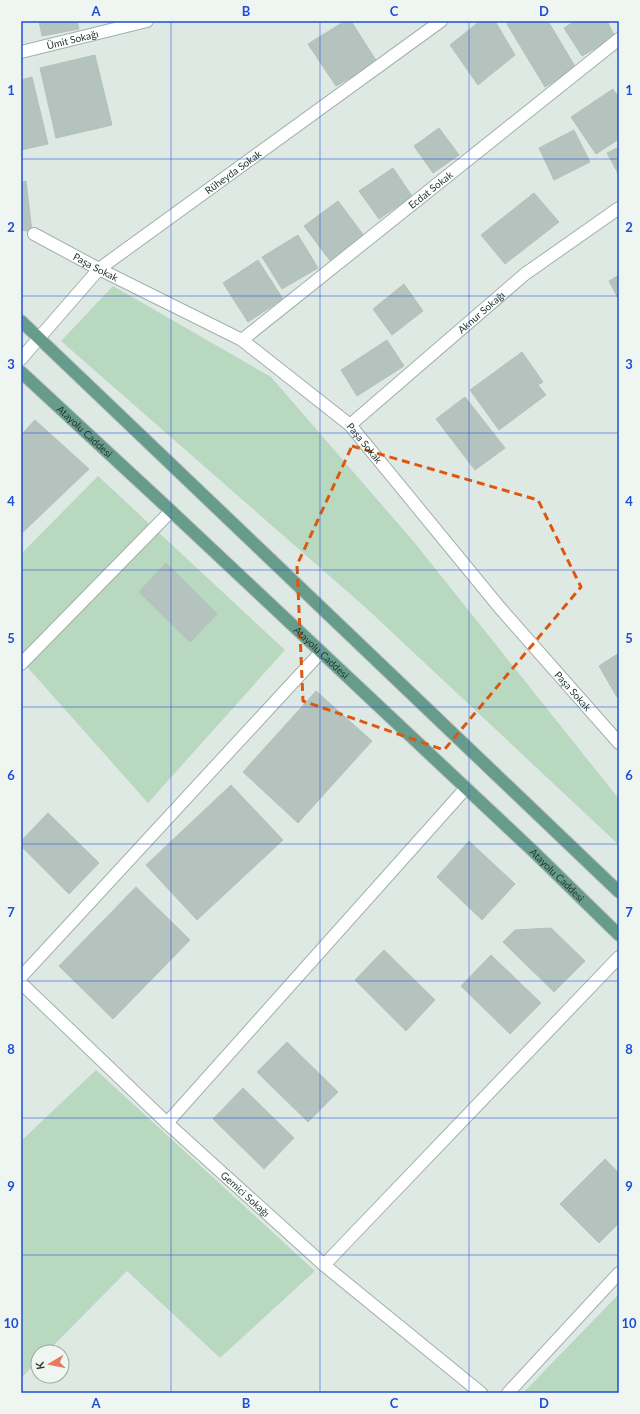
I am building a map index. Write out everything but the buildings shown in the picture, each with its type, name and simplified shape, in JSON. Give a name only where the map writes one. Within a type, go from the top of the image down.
[{"type":"main road","points":[[21,321],[619,892]]},
{"type":"main road","name":"Atayolu Caddesi","points":[[21,372],[540,857],[619,935]]},
{"type":"street","name":"Ümit Sokağı","points":[[21,52],[120,24],[147,21]]},
{"type":"street","name":"Rüheyda Sokak","points":[[39,338],[99,269],[441,21]]},
{"type":"street","name":"Ecdat Sokak","points":[[242,340],[619,39]]},
{"type":"street","name":"Aknur Sokağı","points":[[350,424],[525,274],[619,208]]},
{"type":"street","name":"Paşa Sokak","points":[[34,234],[99,269],[242,340],[350,424],[500,608],[619,743]]},
{"type":"street","points":[[21,359],[39,338]]},
{"type":"street","points":[[21,664],[171,511]]},
{"type":"street","points":[[21,977],[322,652]]},
{"type":"street","points":[[167,1123],[466,788]]},
{"type":"street","points":[[324,1265],[619,957]]},
{"type":"street","name":"Gemici Sokağı","points":[[21,983],[167,1123],[324,1265],[480,1393]]},
{"type":"street","points":[[508,1393],[619,1273]]},
{"type":"highlighted area","points":[[352,446],[538,500],[581,587],[444,750],[303,701],[297,565]]},
{"type":"green space","points":[[113,286],[271,377],[414,542],[619,799],[619,845],[365,607],[61,341]]},
{"type":"green space","points":[[98,476],[285,650],[148,803],[21,660],[21,554]]},
{"type":"green space","points":[[96,1070],[315,1271],[220,1358],[127,1271],[55,1344],[30,1344],[30,1369],[21,1378],[21,1141]]},
{"type":"green space","points":[[619,1294],[619,1393],[523,1393]]}]
